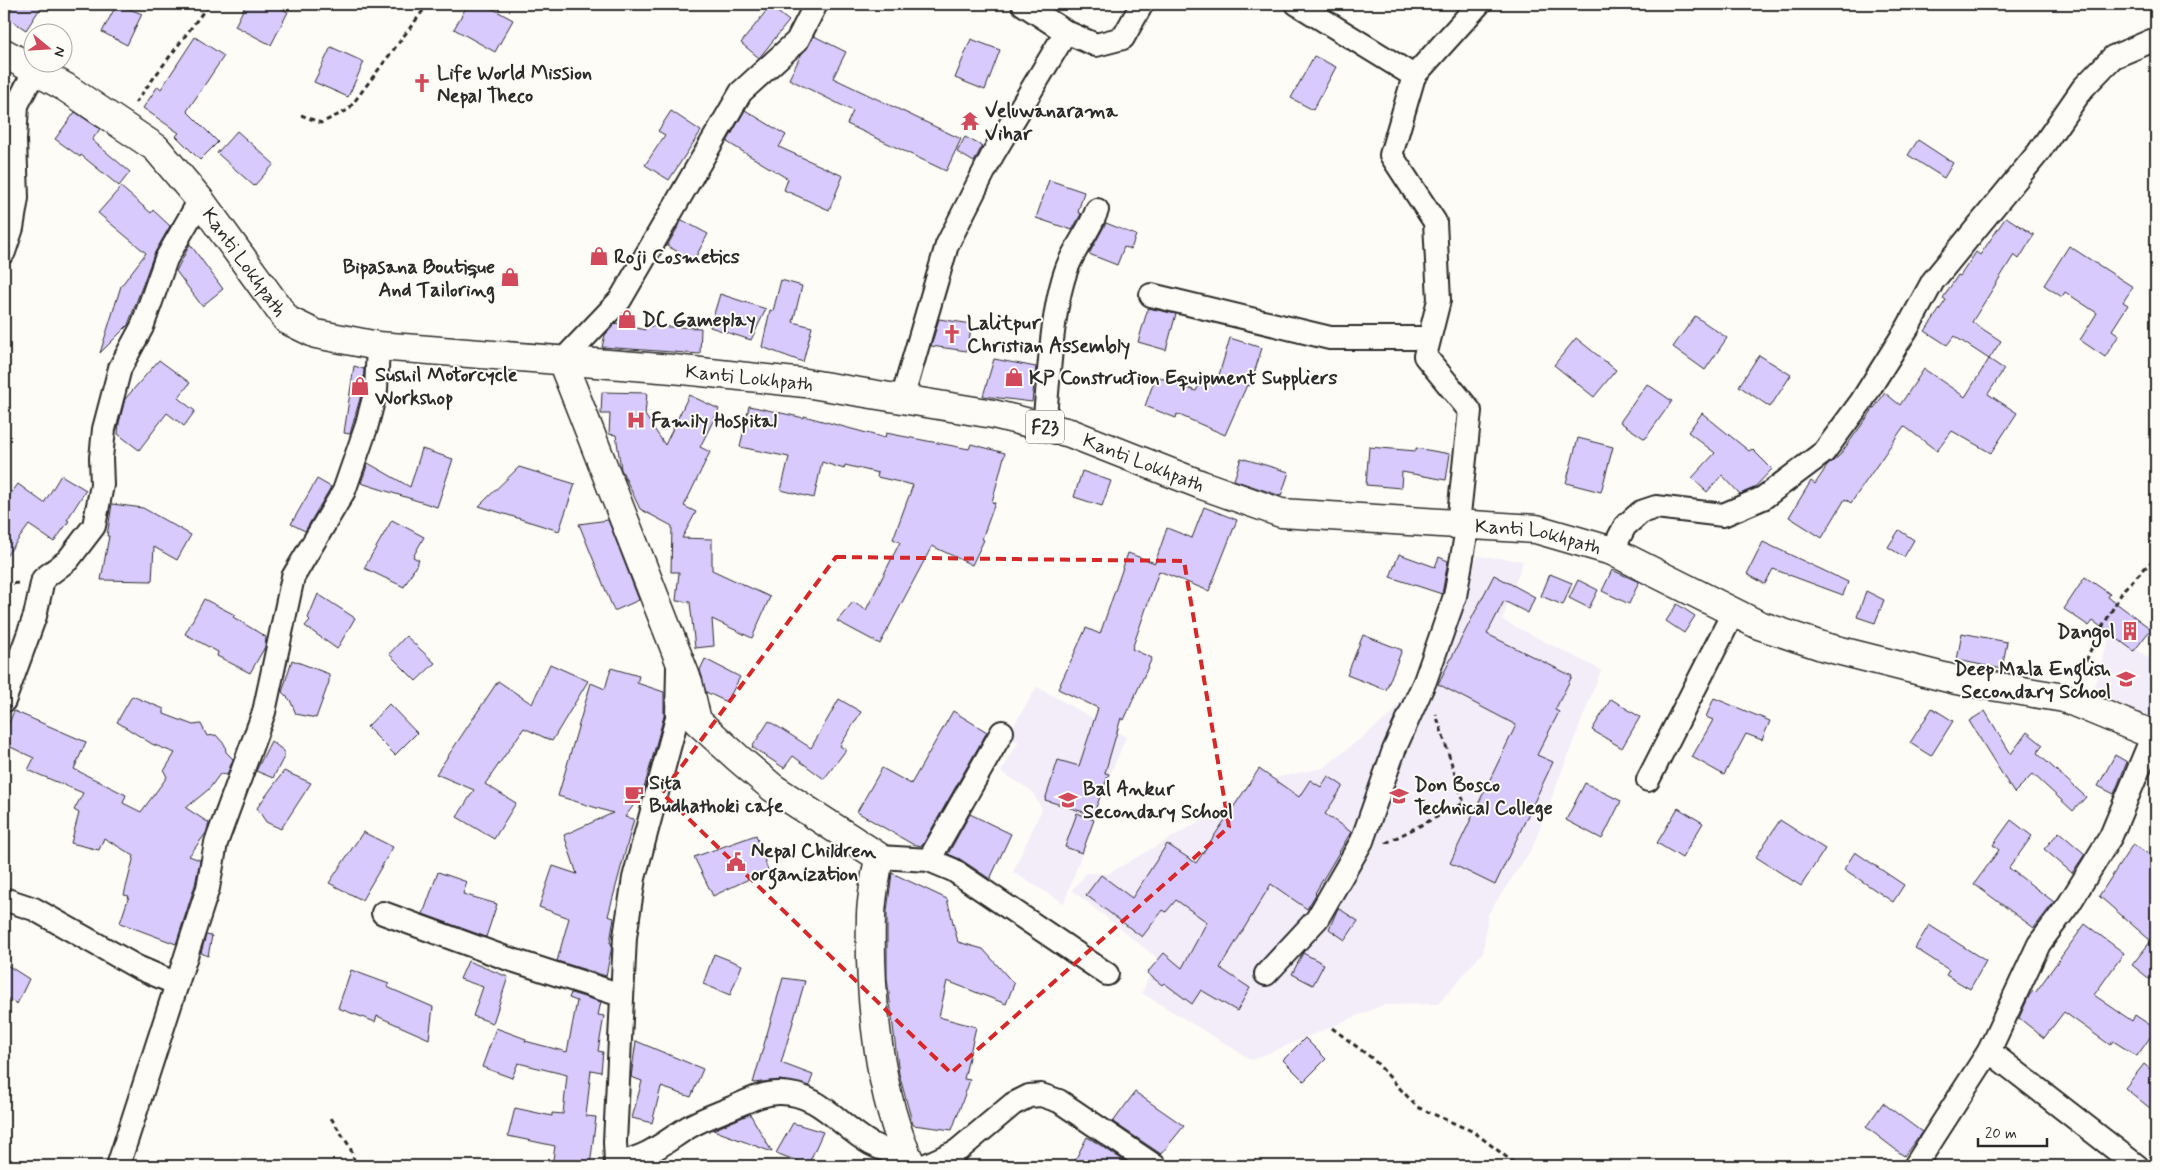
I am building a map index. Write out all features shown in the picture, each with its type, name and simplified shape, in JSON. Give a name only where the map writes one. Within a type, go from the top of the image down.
[{"type":"main road","name":"Kanti Lokhpath","points":[[4,53],[22,63]]},
{"type":"main road","name":"Kanti Lokhpath","points":[[39,72],[65,87],[156,148],[200,200],[287,320],[316,334],[378,346],[805,383],[993,414],[1070,433],[1202,485],[1281,513],[1536,528],[1612,551],[1759,625],[1825,647],[1956,680],[2064,698],[2154,735]]},
{"type":"main road","points":[[562,361],[688,682],[697,721],[773,788],[879,857],[870,916],[872,994],[888,1097],[914,1162]]},
{"type":"street","points":[[562,361],[620,300],[741,92],[797,41],[816,4]]},
{"type":"street","points":[[1023,4],[1066,32],[1096,45],[1123,38],[1142,4]]},
{"type":"street","points":[[1296,4],[1414,76]]},
{"type":"street","points":[[1266,974],[1317,919],[1362,841],[1394,750],[1425,681],[1455,596],[1463,524],[1470,411],[1424,356],[1439,300],[1435,222],[1391,155],[1414,76],[1479,4]]},
{"type":"street","points":[[902,399],[947,245],[992,154],[1066,32]]},
{"type":"street","points":[[1612,551],[1625,526],[1641,512],[1656,508],[1722,516],[1763,498],[1824,452],[1861,402],[1908,327],[1933,281],[2038,153],[2083,88],[2113,57],[2156,39]]},
{"type":"street","points":[[2135,48],[2156,60]]},
{"type":"street","points":[[4,252],[12,228],[17,198],[15,140],[17,105],[34,72]]},
{"type":"street","points":[[4,701],[35,616],[42,579],[68,560],[94,526],[102,485],[101,458],[104,429],[117,376],[129,348],[142,327],[166,259],[200,200]]},
{"type":"street","points":[[1044,426],[1055,321],[1066,269],[1078,242],[1093,221],[1096,210]]},
{"type":"street","points":[[1151,295],[1330,338],[1429,338]]},
{"type":"street","points":[[118,1166],[208,888],[216,843],[264,712],[294,577],[344,491],[363,437],[376,390],[378,346]]},
{"type":"street","points":[[1648,780],[1733,613]]},
{"type":"street","points":[[678,660],[677,718],[634,878],[625,937],[615,1142],[616,1164],[635,1160],[656,1150],[689,1127],[757,1096],[779,1093],[799,1095],[815,1101],[866,1143],[882,1151],[914,1162],[957,1151],[1014,1104],[1029,1096],[1041,1095],[1059,1101],[1156,1166]]},
{"type":"street","points":[[929,860],[1002,732]]},
{"type":"street","points":[[1915,1166],[1989,1051],[2039,944],[2069,904],[2111,836],[2154,735]]},
{"type":"street","points":[[879,857],[929,860],[953,870],[1107,974]]},
{"type":"street","points":[[4,898],[34,909],[137,967],[177,984]]},
{"type":"street","points":[[383,912],[506,958],[621,995]]},
{"type":"street","points":[[1989,1051],[2137,1166]]},
{"type":"path","points":[[117,122],[135,102],[210,4]]},
{"type":"path","points":[[417,4],[424,9]]},
{"type":"path","points":[[301,115],[321,123],[348,110],[428,4]]},
{"type":"path","points":[[2064,698],[2082,673],[2095,640],[2124,589],[2156,558]]},
{"type":"path","points":[[1385,843],[1464,803],[1425,681]]},
{"type":"path","points":[[1332,1028],[1373,1060],[1417,1106],[1474,1132],[1518,1166]]},
{"type":"path","points":[[331,1118],[350,1147],[356,1166]]},
{"type":"highlighted area","points":[[836,557],[1184,561],[1229,827],[951,1073],[662,793]]},
{"type":"shaded area","name":"Don Bosco Technical College","points":[[1478,556],[1523,561],[1502,620],[1601,670],[1532,848],[1488,914],[1483,952],[1438,1004],[1383,1005],[1252,1060],[1142,993],[1157,958],[1072,890],[1087,873],[1108,874],[1275,778],[1323,768],[1392,714],[1448,626]]},
{"type":"shaded area","name":"Deep Mala English Secondary School","points":[[2112,629],[2153,662],[2156,662],[2156,723],[2091,696]]},
{"type":"shaded area","name":"Bal Ankur Secondary School","points":[[1037,687],[1126,737],[1093,815],[1094,820],[1064,903],[1013,872],[1042,809],[1032,791],[1001,772],[1019,741],[1005,740]]},
{"type":"building","points":[[15,4],[43,4],[31,22],[22,22],[22,27],[6,17]]},
{"type":"building","points":[[117,4],[142,14],[127,45],[102,32]]},
{"type":"building","points":[[246,4],[272,4],[288,12],[271,45],[235,26]]},
{"type":"building","points":[[468,4],[484,4],[513,20],[495,52],[454,29]]},
{"type":"building","points":[[770,6],[789,21],[759,58],[741,43]]},
{"type":"building","points":[[814,36],[846,52],[833,78],[961,139],[946,171],[847,124],[853,111],[789,79],[801,55]]},
{"type":"building","points":[[195,37],[224,56],[187,111],[218,142],[200,160],[176,136],[179,133],[143,108],[158,86],[161,89]]},
{"type":"building","points":[[971,39],[1000,50],[985,90],[955,78]]},
{"type":"building","points":[[331,47],[364,62],[348,97],[314,82]]},
{"type":"building","points":[[1314,56],[1336,67],[1313,110],[1291,98]]},
{"type":"building","points":[[745,110],[786,135],[779,147],[843,176],[829,210],[784,190],[788,179],[727,142]]},
{"type":"building","points":[[671,111],[701,131],[669,180],[645,165],[665,135],[658,131]]},
{"type":"building","points":[[75,112],[100,129],[92,140],[130,172],[119,186],[81,155],[80,157],[55,139]]},
{"type":"building","points":[[237,131],[274,164],[254,186],[217,153]]},
{"type":"building","points":[[965,137],[982,146],[974,162],[957,152]]},
{"type":"building","points":[[1918,140],[1953,163],[1944,178],[1908,155]]},
{"type":"building","points":[[1049,180],[1084,192],[1078,212],[1081,214],[1072,230],[1036,218]]},
{"type":"building","points":[[121,187],[151,213],[153,210],[170,226],[154,254],[128,325],[100,353],[121,286],[146,253],[98,213]]},
{"type":"building","points":[[2006,217],[2034,235],[2019,259],[2014,255],[1972,322],[2001,341],[1989,359],[1954,336],[1947,345],[1925,331],[1946,300],[1943,298],[1958,275],[1960,276],[1976,252],[1980,255]]},
{"type":"building","points":[[682,220],[708,234],[694,260],[667,246]]},
{"type":"building","points":[[1106,223],[1136,235],[1131,249],[1124,247],[1117,265],[1089,254]]},
{"type":"building","points":[[190,244],[223,289],[202,306],[176,271]]},
{"type":"building","points":[[2069,246],[2133,287],[2123,302],[2128,305],[2112,330],[2119,335],[2105,357],[2080,340],[2097,313],[2065,292],[2062,297],[2044,285]]},
{"type":"building","points":[[781,280],[802,286],[793,322],[812,327],[803,362],[762,347],[770,310],[773,311]]},
{"type":"building","points":[[720,294],[766,309],[751,340],[710,327]]},
{"type":"building","points":[[1148,308],[1176,314],[1166,350],[1138,342]]},
{"type":"building","points":[[1695,316],[1727,338],[1705,370],[1673,347]]},
{"type":"building","points":[[939,319],[972,324],[967,351],[931,346]]},
{"type":"building","points":[[616,323],[645,330],[645,326],[701,328],[700,354],[602,347],[605,335]]},
{"type":"building","points":[[1230,338],[1262,348],[1250,386],[1247,385],[1225,435],[1177,414],[1176,418],[1145,406],[1156,376],[1196,391],[1202,379],[1216,385]]},
{"type":"building","points":[[1576,338],[1616,370],[1594,397],[1554,365]]},
{"type":"building","points":[[1759,355],[1791,375],[1770,407],[1739,386]]},
{"type":"building","name":"KP Construction Equipment Suppliers","points":[[994,359],[1036,367],[1032,402],[983,396]]},
{"type":"building","points":[[1989,359],[2004,369],[1988,394],[2017,413],[1991,453],[1952,431],[1937,451],[1904,426],[1851,503],[1845,499],[1822,538],[1789,517],[1811,481],[1815,484],[1827,466],[1839,456],[1885,393],[1900,405],[1924,369],[1965,397]]},
{"type":"building","points":[[159,360],[190,383],[178,398],[195,411],[184,426],[167,413],[139,450],[118,434],[119,423],[125,399]]},
{"type":"building","points":[[354,366],[364,369],[363,388],[350,434],[344,433]]},
{"type":"building","points":[[1647,384],[1672,401],[1645,439],[1620,422]]},
{"type":"building","points":[[602,392],[647,393],[645,415],[665,445],[689,395],[719,409],[700,447],[710,452],[684,506],[696,512],[682,538],[712,539],[712,570],[770,597],[752,638],[712,619],[714,646],[695,648],[690,602],[676,601],[679,572],[671,572],[672,526],[640,509],[621,469],[616,435],[609,434],[610,414],[601,414]]},
{"type":"building","points":[[749,406],[804,418],[804,416],[885,438],[886,433],[969,449],[971,444],[1005,453],[992,502],[995,503],[982,539],[984,540],[972,565],[932,546],[880,644],[837,621],[853,602],[866,610],[900,542],[893,539],[913,485],[877,477],[878,473],[845,465],[844,469],[822,462],[814,498],[781,490],[789,457],[740,447]]},
{"type":"building","points":[[1702,413],[1749,451],[1752,449],[1772,469],[1754,488],[1740,494],[1722,475],[1707,492],[1692,478],[1715,453],[1688,432]]},
{"type":"building","points":[[1578,438],[1613,447],[1601,492],[1566,483]]},
{"type":"building","points":[[1369,447],[1416,451],[1416,448],[1450,454],[1446,480],[1402,472],[1401,488],[1366,485]]},
{"type":"building","points":[[422,449],[453,459],[437,507],[361,483],[368,463],[410,487]]},
{"type":"building","points":[[1241,458],[1289,472],[1281,496],[1234,480]]},
{"type":"building","points":[[519,467],[575,484],[559,531],[479,506]]},
{"type":"building","points":[[1082,471],[1111,481],[1102,506],[1074,497]]},
{"type":"building","points":[[61,475],[86,490],[67,520],[69,521],[54,542],[29,525],[4,559],[4,503],[18,484],[44,503]]},
{"type":"building","points":[[317,479],[331,487],[305,531],[291,524]]},
{"type":"building","points":[[112,504],[143,508],[191,535],[177,560],[154,547],[152,581],[101,580],[109,536],[107,536]]},
{"type":"building","points":[[1204,507],[1237,520],[1209,591],[1159,571],[1132,649],[1152,658],[1124,720],[1121,718],[1105,773],[1109,774],[1093,815],[1045,800],[1058,760],[1079,766],[1098,708],[1058,689],[1086,628],[1100,634],[1128,553],[1155,563],[1167,528],[1192,538]]},
{"type":"building","points":[[392,520],[424,537],[413,557],[419,560],[404,587],[364,568]]},
{"type":"building","points":[[608,520],[639,600],[614,611],[579,524]]},
{"type":"building","points":[[1899,530],[1914,540],[1904,557],[1888,547]]},
{"type":"building","points":[[1763,542],[1848,582],[1843,595],[1773,569],[1765,584],[1747,574]]},
{"type":"building","points":[[1399,554],[1435,567],[1439,557],[1448,561],[1442,594],[1390,577]]},
{"type":"building","points":[[1612,570],[1639,582],[1629,604],[1602,591]]},
{"type":"building","points":[[1550,574],[1572,583],[1563,605],[1541,596]]},
{"type":"building","points":[[1494,575],[1535,597],[1528,613],[1504,601],[1487,634],[1572,676],[1555,710],[1559,712],[1537,755],[1553,762],[1495,885],[1450,863],[1516,725],[1438,684]]},
{"type":"building","points":[[2085,577],[2110,594],[2108,597],[2151,629],[2134,651],[2093,621],[2089,626],[2064,609]]},
{"type":"building","points":[[1578,580],[1598,590],[1589,608],[1569,598]]},
{"type":"building","points":[[1866,591],[1884,600],[1875,623],[1857,617]]},
{"type":"building","points":[[318,594],[355,618],[337,649],[305,626],[310,620],[308,618]]},
{"type":"building","points":[[204,599],[235,615],[233,617],[266,637],[265,647],[250,673],[217,656],[218,652],[185,634]]},
{"type":"building","points":[[1677,604],[1695,616],[1684,633],[1666,621]]},
{"type":"building","points":[[1962,633],[2007,642],[2002,669],[1957,660]]},
{"type":"building","points":[[1363,635],[1402,650],[1386,690],[1347,675]]},
{"type":"building","points":[[406,636],[435,663],[416,681],[389,654]]},
{"type":"building","points":[[705,659],[740,677],[727,702],[706,692],[700,670]]},
{"type":"building","points":[[292,660],[329,674],[329,682],[316,718],[296,714],[290,700],[282,692]]},
{"type":"building","points":[[550,664],[588,681],[552,741],[524,728],[485,784],[516,803],[494,839],[457,817],[474,790],[436,774],[498,681],[532,704]]},
{"type":"building","points":[[611,668],[639,676],[637,683],[664,692],[664,716],[643,792],[625,817],[634,819],[608,916],[614,918],[610,943],[612,943],[611,951],[606,976],[557,961],[569,918],[539,907],[553,866],[577,874],[564,835],[613,813],[558,796],[591,683],[605,689]]},
{"type":"building","points":[[132,696],[164,709],[164,714],[193,725],[201,724],[207,736],[216,735],[225,745],[226,752],[233,759],[227,775],[220,774],[209,789],[186,808],[209,823],[206,833],[189,856],[200,860],[195,885],[176,944],[120,923],[129,896],[124,895],[134,856],[104,838],[99,850],[71,843],[79,813],[74,810],[83,793],[28,770],[34,758],[4,744],[4,735],[14,711],[86,742],[74,769],[126,795],[123,803],[141,812],[167,777],[164,771],[175,753],[152,744],[117,722]]},
{"type":"building","points":[[1714,698],[1770,721],[1762,740],[1746,734],[1724,775],[1692,757],[1713,720],[1706,717]]},
{"type":"building","points":[[839,699],[861,712],[840,746],[846,750],[824,779],[793,756],[784,768],[752,747],[769,721],[811,748]]},
{"type":"building","points":[[1611,699],[1640,717],[1622,748],[1592,730]]},
{"type":"building","points":[[389,704],[417,733],[395,755],[367,727]]},
{"type":"building","points":[[1932,708],[1953,721],[1931,756],[1910,743]]},
{"type":"building","points":[[953,711],[987,732],[922,846],[912,844],[857,812],[882,768],[911,784]]},
{"type":"building","points":[[1985,711],[2011,754],[2027,732],[2043,745],[2037,753],[2086,797],[2073,811],[2033,774],[2014,793],[1969,721]]},
{"type":"building","points":[[271,741],[284,751],[284,757],[273,778],[256,771]]},
{"type":"building","points":[[2115,755],[2127,762],[2114,794],[2098,786]]},
{"type":"building","points":[[1259,769],[1299,797],[1310,780],[1321,787],[1328,776],[1343,786],[1325,814],[1351,832],[1307,909],[1271,884],[1220,968],[1250,988],[1237,1011],[1201,990],[1192,1004],[1147,973],[1164,953],[1182,968],[1207,922],[1176,900],[1166,912],[1163,910],[1142,937],[1086,895],[1101,875],[1132,898],[1167,844],[1196,863]]},
{"type":"building","points":[[284,771],[311,783],[281,829],[266,822],[257,808]]},
{"type":"building","points":[[1585,783],[1621,801],[1602,839],[1566,820]]},
{"type":"building","points":[[1678,808],[1703,823],[1682,858],[1657,843]]},
{"type":"building","points":[[1077,813],[1094,820],[1082,853],[1065,847]]},
{"type":"building","points":[[970,814],[1011,834],[990,879],[960,859],[948,854]]},
{"type":"building","points":[[1780,820],[1825,849],[1801,886],[1756,857]]},
{"type":"building","points":[[2011,820],[2032,836],[2009,868],[2054,902],[2034,928],[1974,884],[1999,850],[1993,845]]},
{"type":"building","points":[[363,832],[393,847],[362,900],[329,883]]},
{"type":"building","points":[[2059,832],[2085,854],[2072,873],[2044,849]]},
{"type":"building","points":[[756,835],[768,870],[713,896],[694,857]]},
{"type":"building","points":[[2133,844],[2156,859],[2156,984],[2132,965],[2151,941],[2099,896]]},
{"type":"building","points":[[1855,852],[1904,885],[1893,902],[1844,869]]},
{"type":"building","points":[[438,872],[467,882],[463,894],[497,904],[486,937],[423,914]]},
{"type":"building","points":[[892,873],[947,899],[958,942],[983,949],[1014,984],[1006,1004],[947,981],[939,1017],[976,1027],[964,1079],[970,1080],[952,1130],[913,1125],[899,1074],[887,978],[887,911]]},
{"type":"building","points":[[1338,908],[1358,921],[1345,940],[1329,929]]},
{"type":"building","points":[[2085,924],[2124,953],[2094,995],[2132,1021],[2135,1015],[2156,1029],[2137,1056],[2113,1041],[2110,1045],[2064,1012],[2044,1038],[2019,1018],[2029,996],[2033,991],[2035,993]]},
{"type":"building","points":[[1929,925],[1986,961],[1970,989],[1946,975],[1949,970],[1915,948]]},
{"type":"building","points":[[206,935],[212,936],[208,956],[201,953]]},
{"type":"building","points":[[1303,953],[1324,964],[1313,985],[1292,974]]},
{"type":"building","points":[[714,954],[742,965],[730,995],[703,984]]},
{"type":"building","points":[[468,961],[508,977],[493,1023],[473,1016],[483,987],[460,979]]},
{"type":"building","points":[[4,963],[29,979],[17,1004],[4,996]]},
{"type":"building","points":[[351,970],[389,984],[387,987],[433,1007],[429,1039],[377,1016],[375,1022],[338,1008]]},
{"type":"building","points":[[783,978],[805,981],[781,1063],[813,1075],[809,1086],[780,1080],[753,1083]]},
{"type":"building","points":[[571,993],[601,1002],[598,1015],[604,1016],[598,1051],[603,1052],[601,1072],[591,1070],[586,1116],[596,1117],[590,1166],[552,1166],[555,1146],[508,1136],[515,1108],[552,1116],[552,1113],[563,1114],[567,1075],[518,1063],[512,1078],[482,1067],[496,1028],[526,1039],[525,1041],[567,1052],[577,1001],[569,998]]},
{"type":"building","points":[[1305,1038],[1326,1059],[1304,1081],[1283,1060]]},
{"type":"building","points":[[636,1041],[703,1069],[691,1097],[661,1087],[652,1123],[632,1118],[642,1081],[631,1077]]},
{"type":"building","points":[[2144,1064],[2156,1074],[2156,1113],[2125,1088]]},
{"type":"building","points":[[1135,1092],[1184,1126],[1161,1154],[1113,1122]]},
{"type":"building","points":[[1883,1103],[1922,1132],[1904,1156],[1866,1127]]},
{"type":"building","points":[[750,1114],[772,1152],[713,1130]]},
{"type":"building","points":[[793,1123],[823,1132],[808,1165],[776,1153]]},
{"type":"building","points":[[1087,1137],[1097,1143],[1132,1166],[1072,1166]]},
{"type":"place","name":"Life World Mission Nepal Theco","points":[[422,83]]},
{"type":"place","name":"Veluwanarama Vihar","points":[[970,121]]},
{"type":"place","name":"Roji Cosmetics","points":[[599,256]]},
{"type":"place","name":"Bipasana Boutique And Tailoring","points":[[510,277]]},
{"type":"place","name":"DC Gameplay","points":[[627,319]]},
{"type":"place","name":"Lalitpur Christian Assembly","points":[[952,334]]},
{"type":"place","name":"KP Construction Equipment Suppliers","points":[[1014,377]]},
{"type":"place","name":"Sushil Motorcycle Workshop","points":[[360,386]]},
{"type":"place","name":"Family Hospital","points":[[636,420]]},
{"type":"place","name":"Dangol","points":[[2130,631]]},
{"type":"place","name":"Deep Mala English Secondary School","points":[[2126,679]]},
{"type":"place","name":"Sita Budhathoki cafe","points":[[634,794]]},
{"type":"place","name":"Don Bosco Technical College","points":[[1399,796]]},
{"type":"place","name":"Bal Ankur Secondary School","points":[[1068,800]]},
{"type":"place","name":"Nepal Children organization","points":[[736,862]]}]
